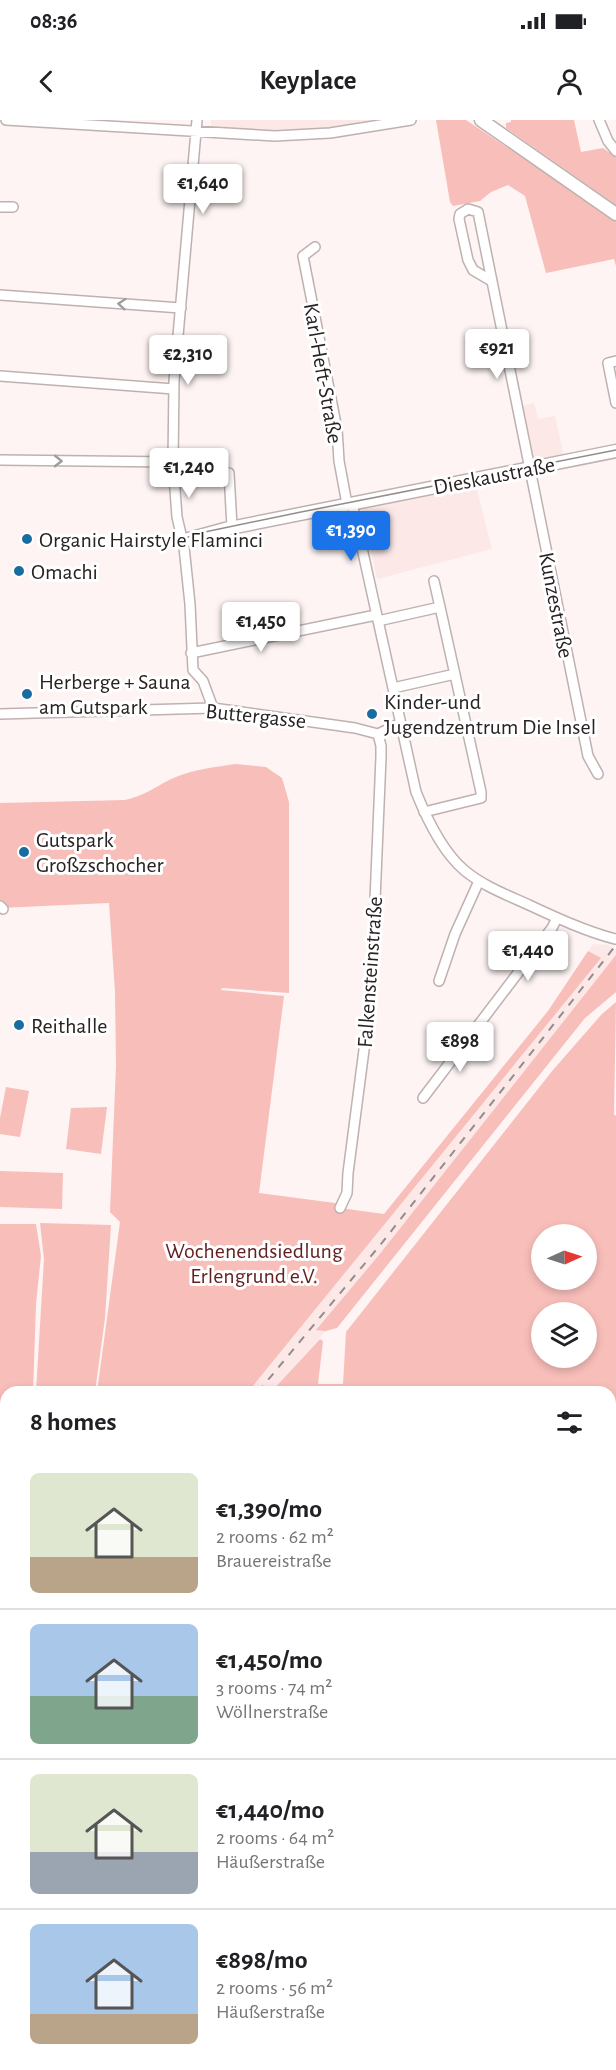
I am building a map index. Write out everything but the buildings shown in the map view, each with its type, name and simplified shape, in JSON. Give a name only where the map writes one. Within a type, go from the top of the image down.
[{"type":"main road","points":[[481,120],[616,214]]},
{"type":"main road","name":"Dieskaustraße","points":[[181,541],[232,527],[616,451]]},
{"type":"street","points":[[6,120],[275,136],[330,134],[411,120]]},
{"type":"street","points":[[197,120],[174,389],[173,462],[177,517],[184,547],[190,604],[193,670],[203,681],[213,708]]},
{"type":"street","points":[[599,120],[608,141],[616,151]]},
{"type":"street","points":[[0,207],[13,207]]},
{"type":"street","name":"Kunzestraße","points":[[490,280],[473,270],[468,260],[459,219],[460,214],[468,209],[477,212],[588,756],[598,774]]},
{"type":"street","name":"Karl-Heft-Straße","points":[[315,247],[303,256],[337,429],[339,462],[349,504]]},
{"type":"street","points":[[0,295],[181,308]]},
{"type":"street","points":[[616,361],[608,363],[616,403]]},
{"type":"street","points":[[0,376],[174,389]]},
{"type":"street","points":[[0,460],[173,462]]},
{"type":"street","points":[[230,473],[232,527]]},
{"type":"street","points":[[349,504],[416,792],[424,812],[450,854],[462,869],[479,881],[584,930],[615,939]]},
{"type":"street","points":[[424,812],[481,798],[456,674],[434,581]]},
{"type":"street","points":[[191,653],[440,607]]},
{"type":"street","points":[[393,688],[456,674]]},
{"type":"street","name":"Buttergasse","points":[[0,714],[213,708],[355,728],[378,734]]},
{"type":"street","points":[[378,734],[400,723]]},
{"type":"street","name":"Falkensteinstraße","points":[[340,1208],[347,1193],[371,996],[381,758],[378,734]]},
{"type":"street","points":[[439,981],[479,881]]},
{"type":"street","points":[[423,1098],[552,928],[557,918]]},
{"type":"shaded area","points":[[211,120],[378,120],[345,127],[287,131],[211,130]]},
{"type":"shaded area","points":[[534,403],[538,419],[555,416],[564,457],[528,464],[516,407]]},
{"type":"shaded area","points":[[476,486],[492,549],[377,579],[362,508]]},
{"type":"shaded area","points":[[593,944],[608,945],[616,950],[616,992],[585,1018],[337,1327],[325,1332],[276,1386],[241,1386],[390,1208],[548,1011]]},
{"type":"green space","points":[[436,120],[466,120],[616,220],[616,266],[614,259],[546,273],[525,196],[508,185],[491,192],[480,201],[453,206],[450,202]]},
{"type":"green space","points":[[511,120],[574,120],[581,152],[603,148],[616,157],[616,205],[506,128],[506,123]]},
{"type":"green space","name":"Wochenendsiedlung Erlengrund e.V.","points":[[236,764],[266,767],[282,778],[289,802],[289,993],[222,988],[221,990],[284,996],[259,1193],[335,1203],[340,1208],[384,1214],[548,1011],[588,951],[601,958],[253,1386],[98,1386],[120,1222],[110,1212],[116,1065],[115,992],[109,903],[0,908],[0,803],[125,800],[183,774]]},
{"type":"green space","points":[[616,955],[616,992],[585,1018],[337,1328],[325,1331],[316,1330],[379,1255]]},
{"type":"green space","points":[[616,1002],[614,1114],[616,1116],[616,1386],[277,1386],[320,1339],[323,1341],[318,1384],[343,1384],[346,1332],[553,1070],[601,1015]]},
{"type":"green space","points":[[6,1087],[29,1091],[20,1137],[0,1134],[0,1118]]},
{"type":"green space","points":[[107,1107],[101,1154],[66,1149],[71,1108]]},
{"type":"green space","points":[[0,1171],[63,1173],[62,1209],[0,1207]]},
{"type":"green space","points":[[40,1223],[111,1225],[105,1318],[96,1386],[36,1386],[44,1259]]},
{"type":"green space","points":[[0,1224],[36,1224],[41,1256],[36,1304],[33,1386],[0,1386]]},
{"type":"tram line","points":[[177,541],[200,533],[301,512],[616,450]]},
{"type":"railway","points":[[263,1386],[381,1244],[616,945]]},
{"type":"place","name":"Organic Hairstyle Flaminci","points":[[27,539]]},
{"type":"place","name":"Omachi","points":[[19,571]]},
{"type":"place","name":"Herberge + Sauna am Gutspark","points":[[27,694]]},
{"type":"place","name":"Kinder-und Jugendzentrum Die Insel","points":[[372,714]]},
{"type":"place","name":"Gutspark Großzschocher","points":[[24,852]]},
{"type":"place","name":"Reithalle","points":[[19,1025]]}]
